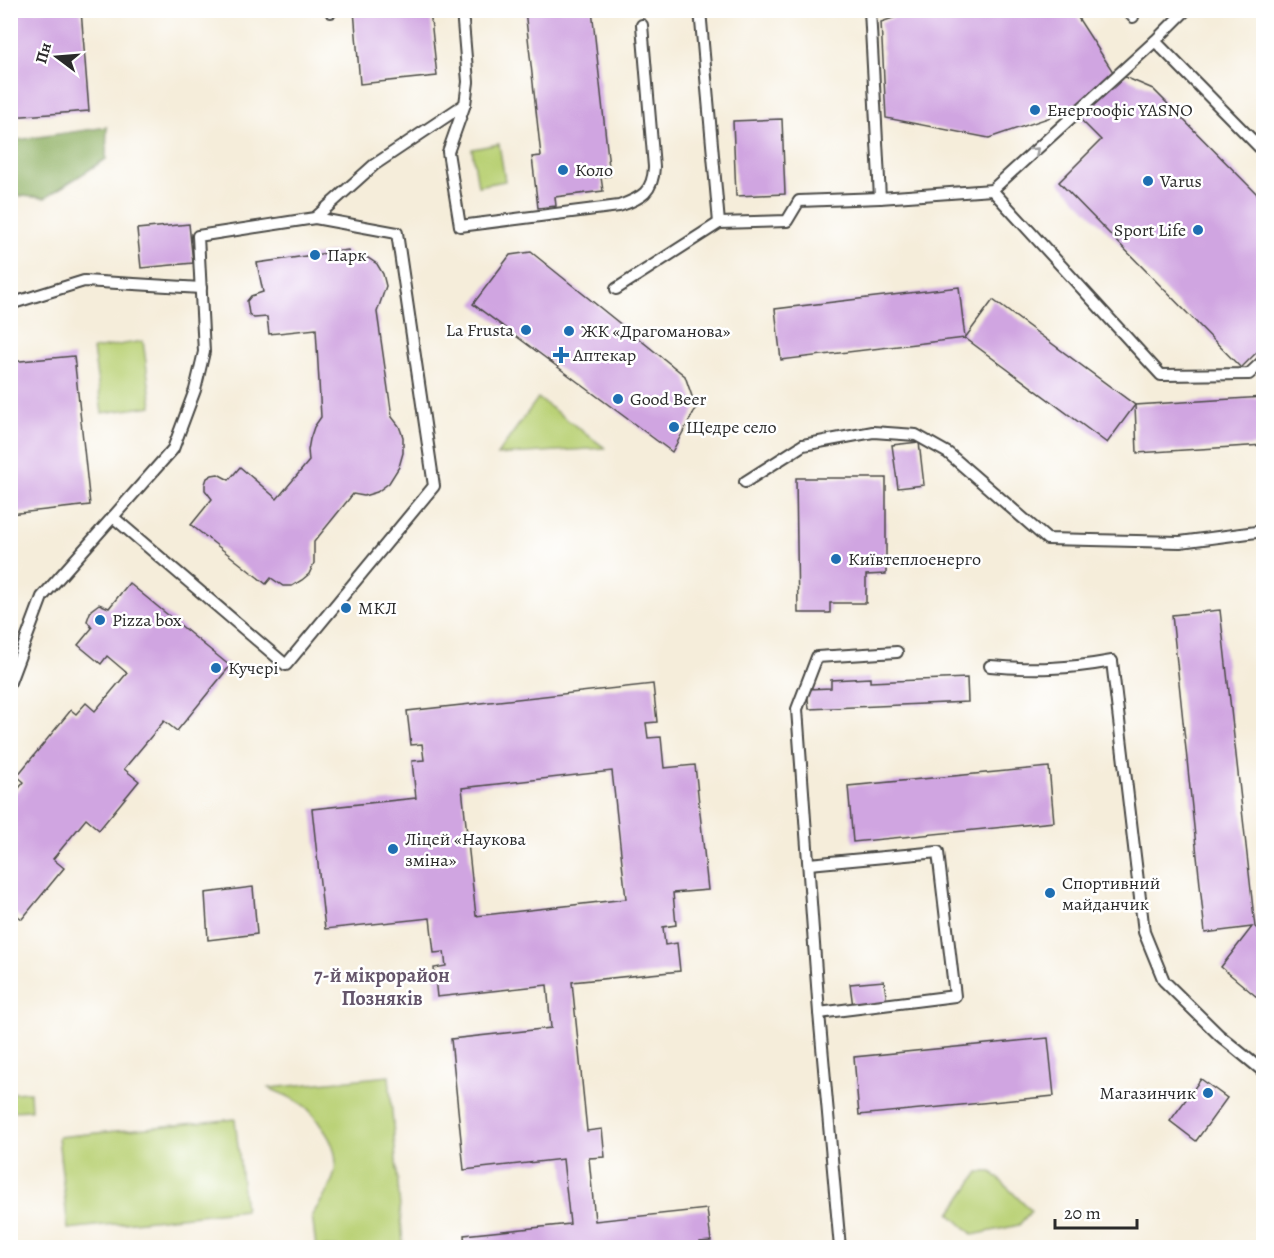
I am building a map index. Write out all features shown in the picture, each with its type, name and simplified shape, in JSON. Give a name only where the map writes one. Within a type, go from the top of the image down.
[{"type":"lane","points":[[462,10],[468,82],[465,104],[448,152],[460,226],[619,206],[641,197],[649,190],[654,178],[642,25]]},
{"type":"lane","points":[[700,10],[719,223]]},
{"type":"lane","points":[[870,10],[880,198]]},
{"type":"lane","points":[[616,289],[719,223],[787,221],[799,201],[992,190],[1155,41],[1185,10]]},
{"type":"lane","points":[[1155,41],[1263,152]]},
{"type":"lane","points":[[315,218],[374,165],[465,104]]},
{"type":"lane","points":[[992,190],[1161,375],[1263,374]]},
{"type":"lane","points":[[10,682],[42,597],[173,449],[195,390],[204,352],[198,236],[315,218],[397,233],[434,486],[286,665],[113,517]]},
{"type":"lane","points":[[10,304],[84,281],[201,288]]},
{"type":"lane","points":[[1249,374],[1263,360]]},
{"type":"lane","points":[[745,482],[803,445],[873,432],[916,435],[948,453],[1047,539],[1180,542],[1263,531]]},
{"type":"lane","points":[[840,1248],[819,1013],[797,709],[817,657],[897,652]]},
{"type":"lane","points":[[990,666],[1035,670],[1112,661],[1144,932],[1164,981],[1219,1035],[1263,1072]]},
{"type":"lane","points":[[809,864],[938,852],[955,996],[819,1013]]},
{"type":"green space","points":[[107,127],[106,159],[45,198],[11,195],[11,141]]},
{"type":"green space","points":[[499,144],[505,181],[478,186],[472,149]]},
{"type":"green space","points":[[143,341],[152,406],[102,413],[93,349]]},
{"type":"green space","points":[[538,398],[605,448],[497,455]]},
{"type":"green space","points":[[389,1076],[403,1244],[361,1248],[316,1247],[312,1215],[332,1182],[336,1161],[334,1150],[329,1138],[307,1108],[294,1099],[269,1088]]},
{"type":"green space","points":[[30,1092],[31,1110],[11,1111],[11,1093]]},
{"type":"green space","points":[[235,1119],[245,1210],[68,1229],[58,1137]]},
{"type":"green space","points":[[979,1172],[992,1172],[1031,1211],[1019,1225],[973,1235],[950,1214]]},
{"type":"building","points":[[81,10],[89,111],[10,117],[10,13]]},
{"type":"building","points":[[354,10],[430,10],[437,76],[360,84]]},
{"type":"building","points":[[525,10],[592,10],[610,176],[601,177],[603,191],[555,197],[556,206],[538,208],[532,157],[541,156]]},
{"type":"building","points":[[917,10],[1073,10],[1113,72],[1153,89],[1264,201],[1264,345],[1241,368],[1059,182],[1101,140],[1071,110],[989,138],[886,118],[881,22]]},
{"type":"building","points":[[782,119],[785,194],[736,196],[733,121]]},
{"type":"building","points":[[189,224],[193,263],[141,268],[137,229]]},
{"type":"building","points":[[348,250],[351,257],[368,258],[377,264],[383,274],[386,286],[377,312],[392,417],[403,437],[403,453],[399,467],[389,483],[377,492],[364,496],[353,494],[314,542],[314,563],[309,574],[292,586],[283,586],[271,578],[266,584],[191,525],[212,499],[205,490],[205,484],[207,478],[212,475],[218,474],[229,480],[240,467],[277,499],[309,461],[310,439],[321,417],[316,329],[269,334],[267,317],[254,318],[249,314],[247,301],[251,296],[263,292],[257,263]]},
{"type":"building","name":"ЖК «Драгоманова»","points":[[531,252],[685,376],[696,408],[672,452],[473,304],[510,255]]},
{"type":"building","points":[[959,287],[965,338],[781,360],[775,309]]},
{"type":"building","points":[[993,300],[1135,405],[1107,443],[965,338]]},
{"type":"building","points":[[74,356],[90,505],[10,514],[10,362]]},
{"type":"building","points":[[1264,397],[1264,445],[1137,453],[1135,405]]},
{"type":"building","points":[[919,442],[924,485],[898,488],[892,445]]},
{"type":"building","points":[[796,478],[886,478],[886,574],[866,575],[866,603],[830,603],[830,613],[798,613]]},
{"type":"building","points":[[129,583],[230,666],[177,731],[164,721],[124,769],[139,781],[99,830],[86,819],[53,859],[64,868],[22,919],[10,910],[10,799],[24,782],[17,776],[71,710],[76,714],[86,703],[95,711],[127,673],[107,656],[101,664],[78,645],[92,628],[87,621],[91,610],[99,604],[109,608]]},
{"type":"building","points":[[1220,610],[1255,927],[1264,935],[1264,1003],[1221,967],[1252,927],[1205,933],[1172,615]]},
{"type":"building","points":[[870,678],[870,682],[967,678],[968,702],[809,709],[807,689],[831,688],[831,680]]},
{"type":"building","name":"Ліцей «Наукова зміна»","points":[[653,684],[657,722],[646,723],[648,738],[661,737],[664,768],[695,765],[708,890],[673,893],[676,925],[663,927],[665,945],[677,943],[680,971],[572,982],[587,1131],[602,1129],[605,1157],[589,1158],[595,1221],[707,1209],[711,1241],[700,1242],[700,1248],[465,1248],[464,1235],[570,1224],[563,1159],[464,1170],[451,1039],[551,1028],[547,985],[437,997],[434,968],[446,966],[444,952],[434,953],[430,918],[325,929],[312,809],[416,798],[412,761],[424,760],[422,744],[411,745],[407,711]],"holes":[[[612,771],[626,899],[476,916],[462,788]]]},
{"type":"building","points":[[1049,767],[1054,822],[853,842],[848,786]]},
{"type":"building","points":[[253,887],[257,934],[208,940],[205,893]]},
{"type":"building","points":[[884,981],[887,1003],[853,1007],[850,984]]},
{"type":"building","points":[[1048,1038],[1054,1096],[859,1115],[854,1057]]},
{"type":"building","points":[[1201,1079],[1227,1098],[1196,1141],[1170,1121]]},
{"type":"place","name":"Енергоофіс YASNO","points":[[1035,110]]},
{"type":"place","name":"Коло","points":[[563,170]]},
{"type":"place","name":"Varus","points":[[1148,181]]},
{"type":"place","name":"Sport Life","points":[[1198,230]]},
{"type":"place","name":"Парк","points":[[315,255]]},
{"type":"place","name":"La Frusta","points":[[526,330]]},
{"type":"place","name":"ЖК «Драгоманова»","points":[[569,331]]},
{"type":"place","name":"Аптекар","points":[[561,355]]},
{"type":"place","name":"Good Beer","points":[[618,399]]},
{"type":"place","name":"Щедре село","points":[[674,427]]},
{"type":"place","name":"Київтеплоенерго","points":[[836,559]]},
{"type":"place","name":"МКЛ","points":[[346,608]]},
{"type":"place","name":"Pizza box","points":[[100,620]]},
{"type":"place","name":"Кучері","points":[[216,668]]},
{"type":"place","name":"Ліцей «Наукова зміна»","points":[[393,849]]},
{"type":"place","name":"Спортивний майданчик","points":[[1050,893]]},
{"type":"place","name":"Магазинчик","points":[[1208,1093]]},
{"type":"district","name":"7-й мікрорайон Позняків","points":[[382,986]]}]
